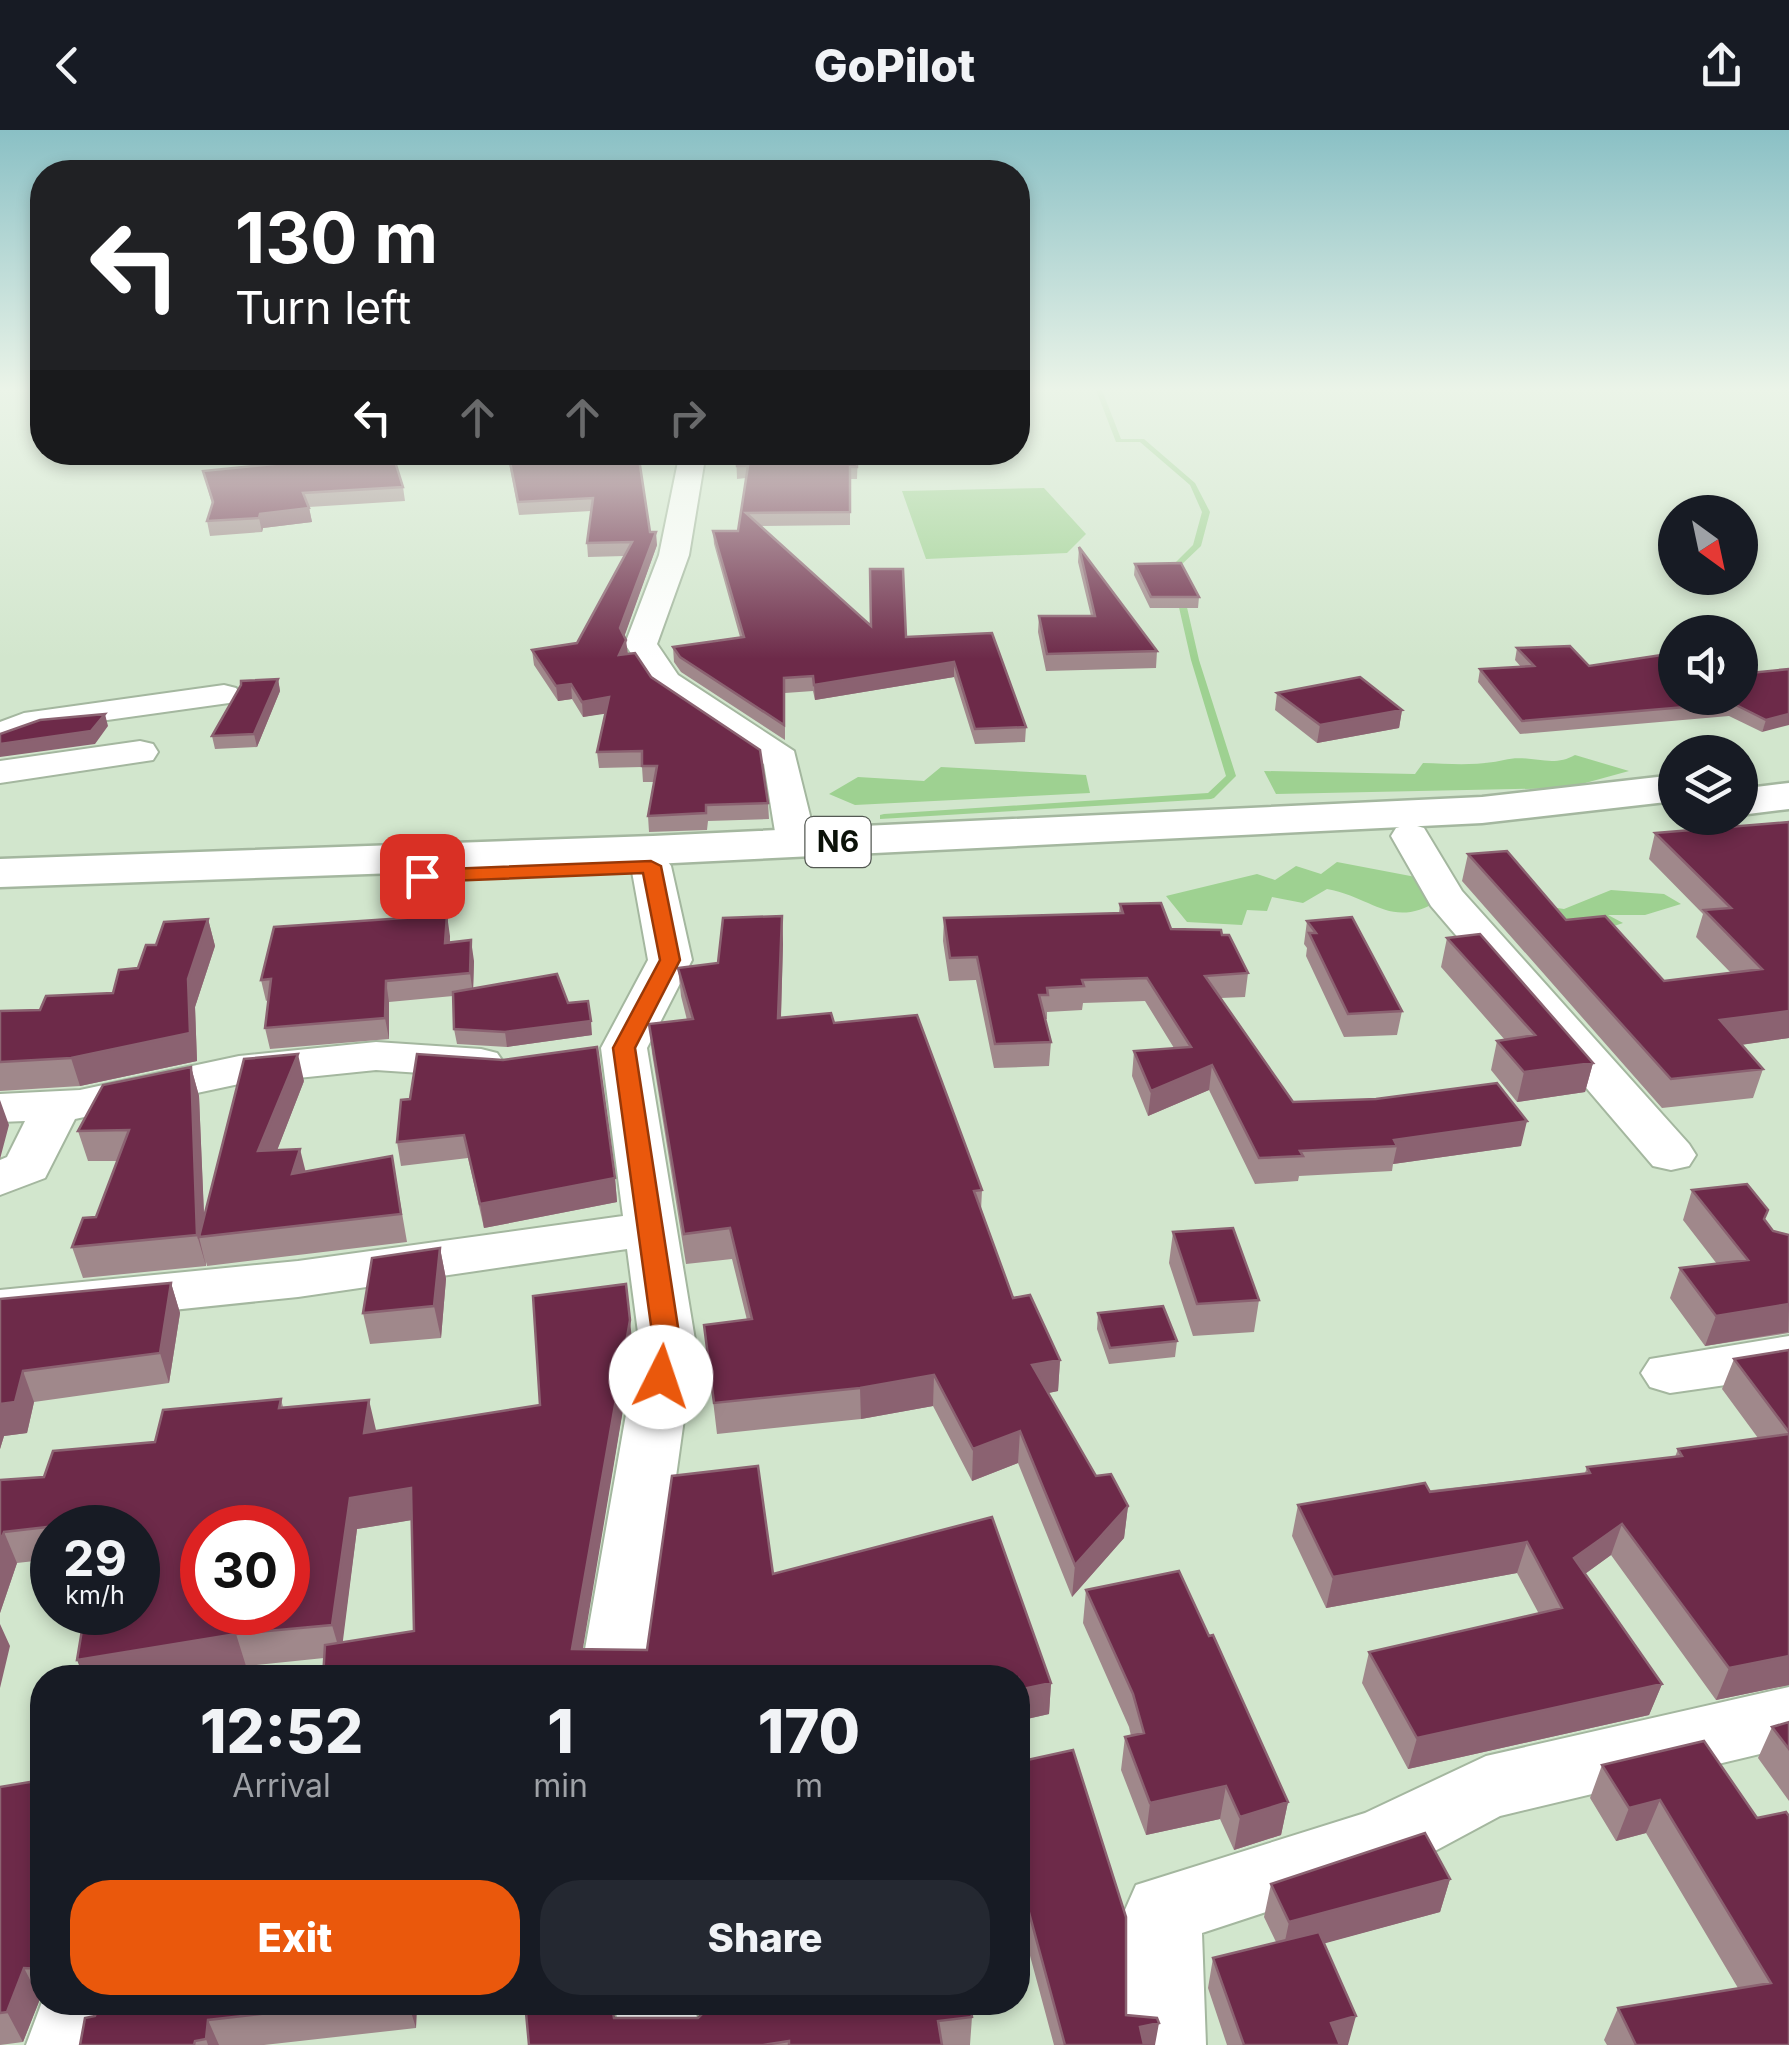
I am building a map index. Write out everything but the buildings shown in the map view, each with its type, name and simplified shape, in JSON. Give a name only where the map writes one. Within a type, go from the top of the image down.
[{"type":"highway","points":[[1758,778],[1789,774]]},
{"type":"highway","name":"N6","points":[[0,873],[797,844],[1482,810],[1658,790]]},
{"type":"highway","points":[[1758,800],[1789,796]]},
{"type":"highway","name":"N6","points":[[0,892],[1410,836],[1500,831],[1658,812]]},
{"type":"street","points":[[688,479],[674,555],[641,644],[666,682],[781,758],[797,844]]},
{"type":"street","points":[[0,734],[36,720],[224,695]]},
{"type":"street","points":[[0,772],[140,752]]},
{"type":"street","points":[[1410,836],[1445,897],[1672,1156]]},
{"type":"street","points":[[616,1665],[667,1340],[650,1229],[604,1051],[670,960],[651,866]]},
{"type":"street","points":[[0,1108],[57,1105],[239,1070],[376,1056],[507,1065],[526,1062]]},
{"type":"street","points":[[0,1179],[27,1167],[57,1105]]},
{"type":"street","points":[[0,1309],[298,1279],[650,1229]]},
{"type":"street","points":[[1670,1372],[1789,1356]]},
{"type":"street","points":[[1166,2045],[1164,1910],[1381,1842],[1486,1788],[1789,1718]]},
{"type":"street","points":[[66,2045],[77,2015]]},
{"type":"street","points":[[656,2015],[662,2045]]},
{"type":"shaded area","points":[[1044,488],[1086,534],[1067,553],[926,559],[902,491]]},
{"type":"shaded area","points":[[1575,755],[1629,771],[1567,788],[1276,794],[1264,771],[1415,774],[1423,763],[1474,764],[1513,758],[1557,761]]},
{"type":"shaded area","points":[[941,767],[1086,775],[1090,793],[855,805],[829,794],[858,777],[924,781]]},
{"type":"shaded area","points":[[1337,862],[1421,878],[1440,900],[1423,909],[1395,912],[1327,889],[1303,903],[1272,897],[1267,911],[1247,910],[1242,925],[1187,922],[1166,896],[1257,874],[1275,880],[1296,866],[1321,874]]},
{"type":"shaded area","points":[[1611,890],[1664,894],[1681,904],[1645,915],[1608,915],[1623,923],[1598,928],[1564,920],[1531,904],[1564,909]]},
{"type":"waterway","points":[[884,817],[1211,796],[1231,776],[1195,660],[1174,568],[1197,546],[1206,512],[1188,479]]},
{"type":"route","points":[[422,876],[651,866],[670,960],[624,1048],[667,1340],[661,1377]]}]
